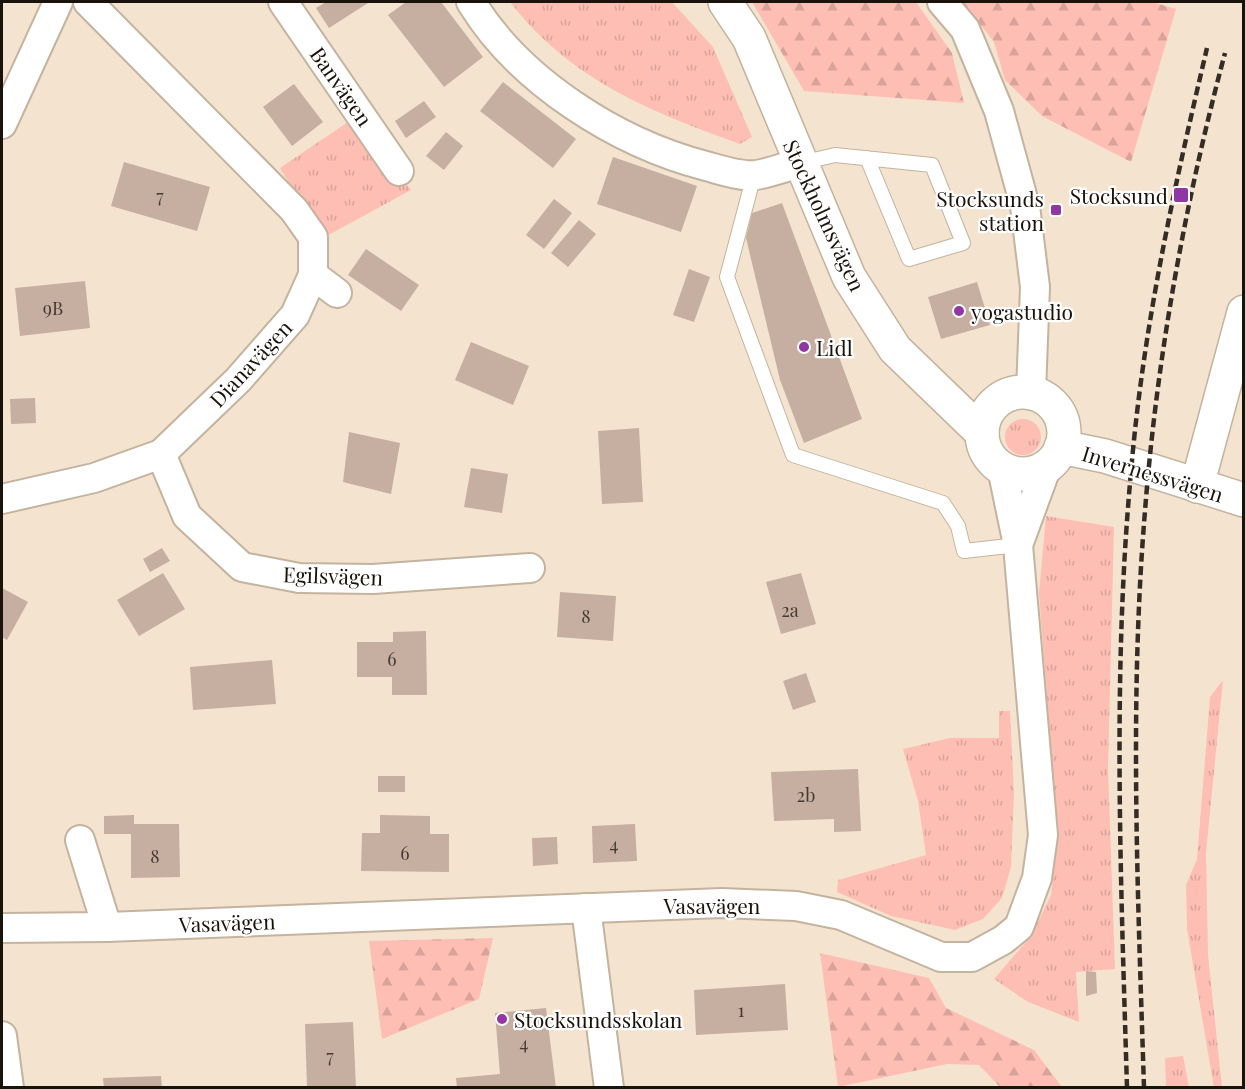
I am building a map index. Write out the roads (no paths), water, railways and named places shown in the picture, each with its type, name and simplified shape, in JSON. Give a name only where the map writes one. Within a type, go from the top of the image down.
[{"type":"main road","name":"Stockholmsvägen","points":[[725,2],[749,38],[849,277],[895,349],[982,432]]},
{"type":"main road","points":[[1197,486],[1244,312]]},
{"type":"main road","points":[[1031,392],[1044,398],[1055,407],[1063,426],[1054,457],[1020,474],[1002,468],[992,459],[984,447],[982,432],[990,409],[999,399],[1012,393],[1031,392]]},
{"type":"main road","name":"Invernessvägen","points":[[1054,457],[1105,456],[1244,500]]},
{"type":"street","points":[[2,124],[58,2]]},
{"type":"street","name":"Dianavägen","points":[[2,499],[94,478],[161,454],[238,380],[295,315],[313,274],[313,237],[294,210],[88,2]]},
{"type":"street","name":"Banvägen","points":[[283,2],[399,171]]},
{"type":"street","points":[[471,2],[486,27],[544,83],[605,126],[683,160],[754,175],[800,163]]},
{"type":"street","points":[[942,2],[965,29],[999,111],[1025,206],[1035,286],[1031,392]]},
{"type":"street","points":[[313,274],[337,293]]},
{"type":"street","name":"Egilsvägen","points":[[161,454],[187,516],[242,567],[299,578],[373,579],[530,568]]},
{"type":"street","name":"Vasavägen","points":[[1018,545],[1054,457]]},
{"type":"street","name":"Vasavägen","points":[[2,928],[107,927],[722,903],[796,906],[841,915],[941,957],[972,957],[1003,940],[1019,927],[1037,878],[1043,835],[1018,545],[1002,468]]},
{"type":"street","points":[[80,840],[107,927]]},
{"type":"street","points":[[586,908],[609,1088]]},
{"type":"street","points":[[2,1036],[9,1088]]},
{"type":"lane","points":[[800,163],[835,155],[867,158],[932,165],[963,243],[909,259],[867,158]]},
{"type":"lane","points":[[754,175],[727,277],[793,455],[943,503],[958,526],[964,551],[1018,545]]},
{"type":"railway","points":[[1127,1088],[1120,780],[1125,549],[1136,418],[1143,365],[1161,258],[1207,48]]},
{"type":"railway","points":[[1144,1088],[1137,872],[1136,727],[1137,655],[1145,511],[1157,395],[1175,280],[1197,166],[1225,53]]},
{"type":"place","name":"Stocksund","points":[[1181,195]]},
{"type":"place","name":"Stocksunds station","points":[[1056,210]]},
{"type":"place","name":"yogastudio","points":[[959,311]]},
{"type":"place","name":"Lidl","points":[[804,347]]},
{"type":"place","name":"Stocksundsskolan","points":[[502,1019]]}]
